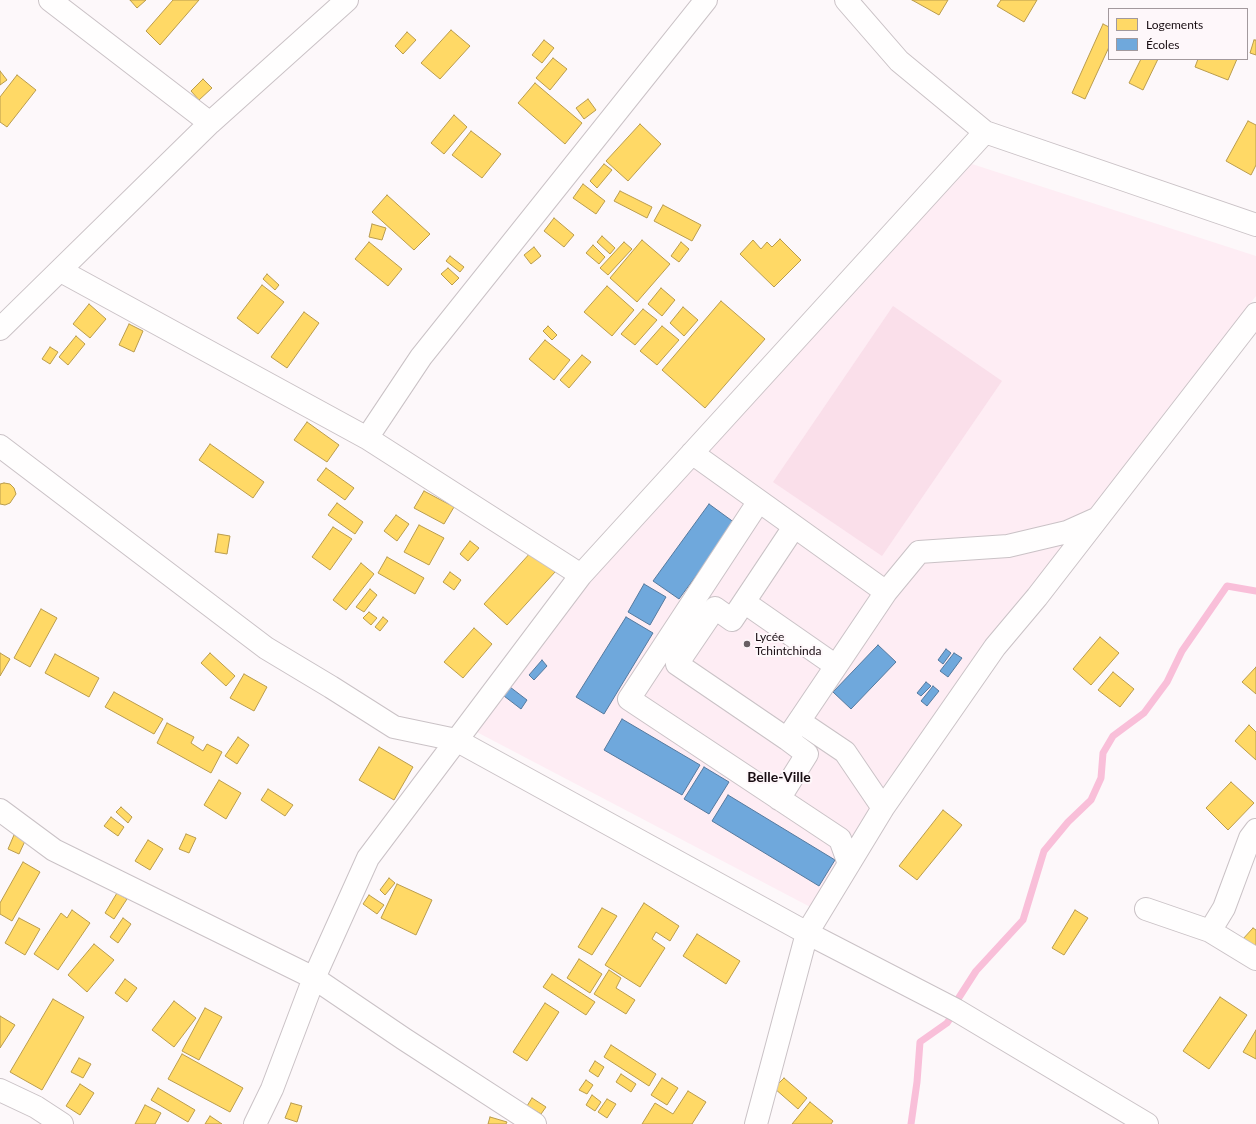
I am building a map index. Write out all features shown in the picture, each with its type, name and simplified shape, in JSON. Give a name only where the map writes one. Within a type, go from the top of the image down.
[{"type":"street","points":[[50,0],[210,124]]},
{"type":"street","points":[[0,329],[210,124],[347,0]]},
{"type":"street","points":[[367,438],[421,357],[706,0]]},
{"type":"street","points":[[846,0],[899,61],[985,132],[1256,226]]},
{"type":"street","points":[[255,1124],[272,1089],[314,978],[368,858],[581,574],[985,132]]},
{"type":"street","points":[[61,270],[367,438],[581,574]]},
{"type":"street","points":[[756,1124],[807,933],[883,808],[995,647],[1037,597],[1256,314]]},
{"type":"street","points":[[0,446],[266,648],[394,727],[456,740],[807,933],[970,1018],[1147,1124]]},
{"type":"street","points":[[692,453],[886,592]]},
{"type":"street","points":[[668,658],[696,596],[759,501]]},
{"type":"street","points":[[793,730],[886,592],[919,552],[1008,546],[1067,532],[1099,517]]},
{"type":"street","points":[[696,596],[732,620],[794,526]]},
{"type":"street","points":[[744,602],[836,666]]},
{"type":"street","points":[[715,608],[629,699],[840,839],[849,864]]},
{"type":"street","points":[[668,658],[793,730],[845,752],[883,808]]},
{"type":"street","points":[[779,799],[807,754],[793,730]]},
{"type":"street","points":[[0,810],[54,850],[314,978],[404,1040],[535,1124]]},
{"type":"street","points":[[1210,931],[1224,908],[1250,838],[1256,830]]},
{"type":"street","points":[[1146,909],[1210,931],[1256,959]]},
{"type":"street","points":[[0,1090],[36,1107],[62,1124]]},
{"type":"shaded area","points":[[972,164],[1256,256],[1256,296],[1163,415],[942,705],[875,798],[816,910],[471,729],[583,583]]},
{"type":"shaded area","points":[[893,306],[1002,381],[882,556],[773,482]]},
{"type":"building: Logements","points":[[130,0],[146,0],[137,8]]},
{"type":"building: Logements","points":[[173,0],[199,0],[160,45],[146,31]]},
{"type":"building: Logements","points":[[912,0],[948,0],[939,15]]},
{"type":"building: Logements","points":[[1001,0],[1037,0],[1024,22],[997,6]]},
{"type":"building: Logements","points":[[1103,24],[1108,26],[1108,49],[1085,99],[1072,93]]},
{"type":"building: Logements","points":[[451,30],[470,46],[440,79],[421,63]]},
{"type":"building: Logements","points":[[407,32],[416,40],[403,54],[395,46]]},
{"type":"building: Logements","points":[[544,40],[554,48],[542,63],[532,55]]},
{"type":"building: Logements","points":[[1254,40],[1256,40],[1256,55],[1250,53]]},
{"type":"building: Logements","points":[[553,58],[567,69],[550,90],[536,78]]},
{"type":"building: Logements","points":[[1140,60],[1158,60],[1143,90],[1129,83]]},
{"type":"building: Logements","points":[[1198,60],[1237,60],[1228,80],[1195,67]]},
{"type":"building: Logements","points":[[0,71],[7,80],[0,85]]},
{"type":"building: Logements","points":[[17,75],[36,90],[7,127],[0,122],[0,97]]},
{"type":"building: Logements","points":[[203,79],[212,88],[199,100],[191,91]]},
{"type":"building: Logements","points":[[535,83],[582,123],[565,144],[518,103]]},
{"type":"building: Logements","points":[[588,99],[596,110],[584,119],[576,108]]},
{"type":"building: Logements","points":[[454,115],[467,127],[444,154],[431,143]]},
{"type":"building: Logements","points":[[1248,121],[1256,125],[1256,165],[1251,175],[1226,161]]},
{"type":"building: Logements","points":[[640,124],[661,144],[628,181],[606,161]]},
{"type":"building: Logements","points":[[471,131],[501,154],[482,178],[452,155]]},
{"type":"building: Logements","points":[[604,164],[612,170],[597,188],[590,181]]},
{"type":"building: Logements","points":[[583,184],[605,201],[596,214],[573,198]]},
{"type":"building: Logements","points":[[620,191],[652,207],[647,218],[614,201]]},
{"type":"building: Logements","points":[[387,195],[430,234],[414,250],[372,212]]},
{"type":"building: Logements","points":[[663,205],[701,225],[692,241],[654,221]]},
{"type":"building: Logements","points":[[554,218],[574,235],[564,247],[544,231]]},
{"type":"building: Logements","points":[[372,224],[386,228],[382,240],[369,237]]},
{"type":"building: Logements","points":[[602,236],[615,248],[610,254],[597,242]]},
{"type":"building: Logements","points":[[780,239],[801,260],[774,287],[740,254],[753,240],[761,249],[767,242],[772,247]]},
{"type":"building: Logements","points":[[642,240],[670,264],[637,302],[610,278]]},
{"type":"building: Logements","points":[[369,242],[402,269],[388,286],[355,259]]},
{"type":"building: Logements","points":[[624,242],[632,249],[608,275],[600,268]]},
{"type":"building: Logements","points":[[681,242],[689,249],[679,262],[671,256]]},
{"type":"building: Logements","points":[[593,245],[605,257],[599,264],[586,253]]},
{"type":"building: Logements","points":[[534,247],[541,256],[531,264],[524,255]]},
{"type":"building: Logements","points":[[450,256],[464,267],[460,272],[446,261]]},
{"type":"building: Logements","points":[[448,268],[459,278],[452,285],[441,274]]},
{"type":"building: Logements","points":[[267,274],[279,285],[275,290],[263,279]]},
{"type":"building: Logements","points":[[262,285],[284,302],[258,334],[237,318]]},
{"type":"building: Logements","points":[[607,286],[634,310],[612,336],[584,312]]},
{"type":"building: Logements","points":[[661,288],[675,300],[662,316],[648,304]]},
{"type":"building: Logements","points":[[721,301],[765,339],[705,408],[662,370]]},
{"type":"building: Logements","points":[[89,304],[106,319],[90,338],[73,324]]},
{"type":"building: Logements","points":[[683,307],[698,320],[684,336],[670,323]]},
{"type":"building: Logements","points":[[643,309],[657,320],[635,345],[621,334]]},
{"type":"building: Logements","points":[[304,312],[319,323],[287,368],[271,357]]},
{"type":"building: Logements","points":[[129,324],[143,331],[134,352],[119,345]]},
{"type":"building: Logements","points":[[548,326],[557,335],[552,340],[543,331]]},
{"type":"building: Logements","points":[[662,326],[679,340],[657,365],[640,351]]},
{"type":"building: Logements","points":[[76,336],[85,344],[68,365],[59,357]]},
{"type":"building: Logements","points":[[545,340],[570,360],[554,380],[529,359]]},
{"type":"building: Logements","points":[[50,347],[58,352],[50,364],[42,359]]},
{"type":"building: Logements","points":[[582,355],[591,362],[569,388],[560,380]]},
{"type":"building: Logements","points":[[307,422],[339,445],[327,462],[294,440]]},
{"type":"building: Logements","points":[[210,444],[264,482],[253,498],[199,460]]},
{"type":"building: Logements","points":[[326,468],[354,488],[345,500],[317,480]]},
{"type":"building: Logements","points":[[0,484],[10,484],[14,488],[16,494],[10,503],[5,505],[0,504]]},
{"type":"building: Logements","points":[[424,491],[454,507],[444,524],[414,508]]},
{"type":"building: Logements","points":[[337,503],[363,522],[355,534],[328,515]]},
{"type":"building: Logements","points":[[396,515],[409,524],[397,541],[384,531]]},
{"type":"building: Logements","points":[[419,525],[444,538],[429,565],[404,552]]},
{"type":"building: Logements","points":[[333,527],[352,539],[330,570],[312,557]]},
{"type":"building: Logements","points":[[218,534],[230,536],[227,554],[215,552]]},
{"type":"building: Logements","points":[[470,541],[479,548],[468,561],[460,554]]},
{"type":"building: Logements","points":[[532,551],[555,572],[507,625],[484,604]]},
{"type":"building: Logements","points":[[387,557],[424,578],[415,594],[378,573]]},
{"type":"building: Logements","points":[[361,563],[374,574],[346,610],[333,600]]},
{"type":"building: Logements","points":[[450,572],[461,580],[454,590],[443,582]]},
{"type":"building: Logements","points":[[370,589],[377,595],[364,612],[356,607]]},
{"type":"building: Logements","points":[[41,609],[57,618],[30,667],[14,658]]},
{"type":"building: Logements","points":[[369,612],[377,618],[371,625],[363,618]]},
{"type":"building: Logements","points":[[383,617],[388,621],[380,631],[375,627]]},
{"type":"building: Logements","points":[[474,628],[492,644],[463,678],[444,662]]},
{"type":"building: Logements","points":[[1100,637],[1119,653],[1091,685],[1073,669]]},
{"type":"building: Logements","points":[[0,653],[10,659],[0,676]]},
{"type":"building: Logements","points":[[210,653],[235,676],[226,686],[201,663]]},
{"type":"building: Logements","points":[[55,654],[99,678],[89,697],[45,673]]},
{"type":"building: Logements","points":[[1256,667],[1256,694],[1242,682]]},
{"type":"building: Logements","points":[[1113,672],[1134,689],[1120,707],[1098,690]]},
{"type":"building: Logements","points":[[244,674],[267,687],[254,711],[230,698]]},
{"type":"building: Logements","points":[[114,692],[163,719],[154,734],[105,707]]},
{"type":"building: Logements","points":[[167,723],[194,737],[191,743],[203,751],[207,744],[222,752],[211,773],[157,743]]},
{"type":"building: Logements","points":[[1249,725],[1256,732],[1256,760],[1235,741]]},
{"type":"building: Logements","points":[[238,737],[249,745],[237,764],[225,756]]},
{"type":"building: Logements","points":[[379,747],[413,767],[394,800],[359,780]]},
{"type":"building: Logements","points":[[219,780],[241,793],[226,819],[204,805]]},
{"type":"building: Logements","points":[[1231,782],[1254,803],[1228,830],[1206,808]]},
{"type":"building: Logements","points":[[268,789],[293,805],[285,816],[261,800]]},
{"type":"building: Logements","points":[[121,807],[132,817],[128,823],[116,812]]},
{"type":"building: Logements","points":[[943,810],[962,825],[917,880],[899,866]]},
{"type":"building: Logements","points":[[111,817],[124,827],[118,836],[104,826]]},
{"type":"building: Logements","points":[[186,834],[196,838],[189,853],[179,849]]},
{"type":"building: Logements","points":[[14,835],[25,841],[19,854],[8,849]]},
{"type":"building: Logements","points":[[148,840],[163,849],[150,870],[135,861]]},
{"type":"building: Logements","points":[[23,862],[40,872],[12,921],[0,914],[0,903]]},
{"type":"building: Logements","points":[[389,878],[395,883],[385,895],[380,890]]},
{"type":"building: Logements","points":[[397,884],[432,900],[416,935],[381,918]]},
{"type":"building: Logements","points":[[117,893],[127,899],[114,919],[105,913]]},
{"type":"building: Logements","points":[[369,895],[384,905],[377,914],[363,904]]},
{"type":"building: Logements","points":[[644,903],[679,926],[670,941],[656,932],[652,939],[665,948],[640,987],[605,965]]},
{"type":"building: Logements","points":[[602,908],[617,916],[592,955],[578,947]]},
{"type":"building: Logements","points":[[72,910],[90,923],[58,970],[34,954],[61,913],[67,918]]},
{"type":"building: Logements","points":[[1075,910],[1088,918],[1064,955],[1052,948]]},
{"type":"building: Logements","points":[[19,918],[40,929],[25,955],[5,943]]},
{"type":"building: Logements","points":[[123,918],[131,924],[118,943],[110,937]]},
{"type":"building: Logements","points":[[1253,928],[1256,930],[1256,951],[1242,940]]},
{"type":"building: Logements","points":[[697,934],[740,961],[726,984],[683,956]]},
{"type":"building: Logements","points":[[94,944],[114,960],[87,992],[68,975]]},
{"type":"building: Logements","points":[[579,959],[602,974],[590,993],[567,978]]},
{"type":"building: Logements","points":[[609,970],[621,978],[616,988],[635,1000],[626,1014],[594,994]]},
{"type":"building: Logements","points":[[552,974],[595,1002],[586,1015],[543,987]]},
{"type":"building: Logements","points":[[125,979],[137,988],[127,1002],[115,993]]},
{"type":"building: Logements","points":[[1220,997],[1247,1015],[1209,1069],[1183,1051]]},
{"type":"building: Logements","points":[[53,999],[84,1017],[42,1090],[10,1072]]},
{"type":"building: Logements","points":[[174,1001],[196,1018],[174,1047],[152,1030]]},
{"type":"building: Logements","points":[[545,1003],[559,1012],[527,1061],[513,1052]]},
{"type":"building: Logements","points":[[205,1008],[222,1017],[199,1060],[182,1051]]},
{"type":"building: Logements","points":[[0,1016],[15,1025],[0,1048]]},
{"type":"building: Logements","points":[[1256,1030],[1256,1059],[1243,1052]]},
{"type":"building: Logements","points":[[611,1045],[656,1074],[649,1086],[604,1057]]},
{"type":"building: Logements","points":[[182,1054],[243,1088],[230,1112],[168,1079]]},
{"type":"building: Logements","points":[[79,1058],[91,1064],[83,1078],[71,1072]]},
{"type":"building: Logements","points":[[595,1061],[604,1067],[598,1077],[589,1071]]},
{"type":"building: Logements","points":[[621,1074],[636,1084],[631,1092],[616,1082]]},
{"type":"building: Logements","points":[[662,1078],[678,1088],[667,1105],[651,1095]]},
{"type":"building: Logements","points":[[784,1078],[807,1098],[798,1109],[774,1088]]},
{"type":"building: Logements","points":[[586,1080],[593,1085],[587,1094],[579,1090]]},
{"type":"building: Logements","points":[[80,1084],[94,1093],[80,1115],[66,1106]]},
{"type":"building: Logements","points":[[158,1088],[195,1110],[188,1122],[151,1100]]},
{"type":"building: Logements","points":[[688,1091],[706,1102],[692,1124],[642,1124],[655,1103],[673,1114]]},
{"type":"building: Logements","points":[[592,1095],[601,1102],[595,1111],[586,1105]]},
{"type":"building: Logements","points":[[532,1098],[546,1107],[541,1114],[527,1106]]},
{"type":"building: Logements","points":[[607,1099],[616,1104],[607,1118],[598,1112]]},
{"type":"building: Logements","points":[[810,1102],[833,1121],[831,1124],[792,1124]]},
{"type":"building: Logements","points":[[291,1103],[302,1106],[297,1122],[285,1118]]},
{"type":"building: Logements","points":[[145,1105],[161,1113],[155,1124],[135,1124]]},
{"type":"building: Logements","points":[[210,1116],[222,1124],[205,1124]]},
{"type":"building: Logements","points":[[490,1117],[507,1122],[506,1124],[488,1124]]},
{"type":"building: Écoles","points":[[709,504],[735,523],[679,599],[653,581]]},
{"type":"building: Écoles","points":[[644,584],[666,597],[650,625],[628,612]]},
{"type":"building: Écoles","points":[[626,617],[653,633],[604,714],[576,697]]},
{"type":"building: Écoles","points":[[878,645],[896,662],[851,709],[833,692]]},
{"type":"building: Écoles","points":[[946,649],[951,653],[943,664],[938,660]]},
{"type":"building: Écoles","points":[[954,653],[962,658],[948,677],[940,671]]},
{"type":"building: Écoles","points":[[542,660],[547,666],[534,680],[529,675]]},
{"type":"building: Écoles","points":[[926,682],[931,686],[921,696],[917,693]]},
{"type":"building: Écoles","points":[[933,686],[939,691],[927,706],[921,701]]},
{"type":"building: Écoles","points":[[510,687],[527,700],[521,709],[504,696]]},
{"type":"building: Écoles","points":[[622,719],[700,765],[682,795],[604,750]]},
{"type":"building: Écoles","points":[[704,767],[729,782],[709,814],[684,799]]},
{"type":"building: Écoles","points":[[728,795],[835,860],[819,886],[712,821]]},
{"type":"waterway","points":[[911,1124],[917,1082],[920,1042],[947,1023],[956,1010],[958,999],[976,971],[1023,920],[1044,851],[1068,822],[1091,800],[1101,778],[1103,753],[1113,736],[1144,713],[1167,682],[1182,651],[1227,586],[1256,591]]},
{"type":"place","name":"Lycée Tchintchinda","points":[[747,644]]},
{"type":"district","name":"Belle-Ville","points":[[779,777]]}]
